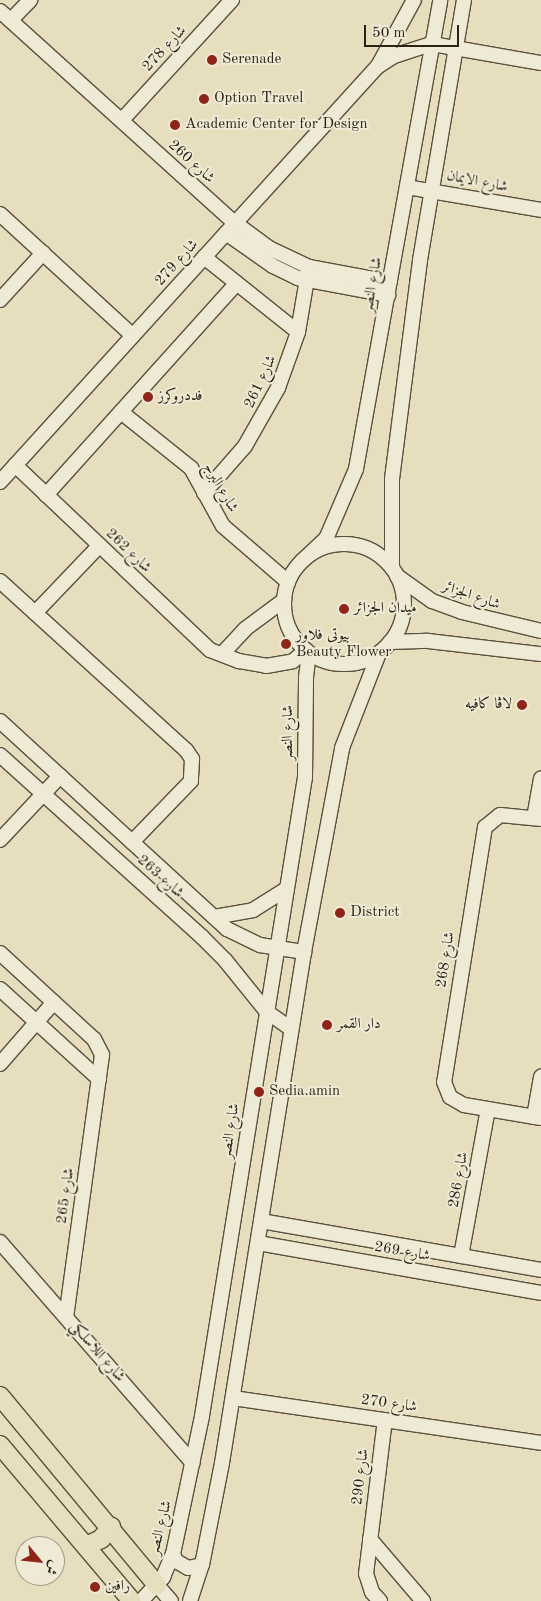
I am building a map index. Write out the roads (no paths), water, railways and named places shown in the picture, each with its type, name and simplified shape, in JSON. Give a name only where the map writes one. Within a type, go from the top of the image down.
[{"type":"main road","points":[[0,1396],[112,1527],[157,1585]]},
{"type":"main road","points":[[0,1445],[132,1601]]},
{"type":"main road","points":[[86,1546],[101,1539],[112,1527]]},
{"type":"street","points":[[11,20],[30,0]]},
{"type":"street","name":"شارع 278","points":[[122,120],[232,0]]},
{"type":"street","name":"شارع 279","points":[[0,482],[377,67],[414,0]]},
{"type":"street","name":"شارع النصر","points":[[302,561],[326,539],[356,469],[440,0]]},
{"type":"street","points":[[394,572],[392,479],[420,260],[464,0]]},
{"type":"street","name":"شارع 260","points":[[0,11],[122,120],[231,228],[280,255],[308,274],[389,289]]},
{"type":"street","points":[[432,44],[541,63]]},
{"type":"street","name":"شارع 279","points":[[377,67],[394,56],[432,44]]},
{"type":"street","name":"شارع الايمان","points":[[407,187],[541,210]]},
{"type":"street","points":[[0,214],[133,336]]},
{"type":"street","points":[[0,300],[43,253]]},
{"type":"street","points":[[204,257],[298,332]]},
{"type":"street","name":"شارع 261","points":[[204,492],[231,464],[257,427],[278,388],[298,332],[308,274]]},
{"type":"street","points":[[46,495],[237,283]]},
{"type":"street","name":"شارع البرج","points":[[121,412],[191,468],[223,526],[288,582]]},
{"type":"street","name":"شارع 262","points":[[15,465],[197,640],[239,661],[266,666],[293,661],[307,652]]},
{"type":"street","points":[[348,544],[380,555],[394,572],[402,589],[403,617],[390,642],[379,653],[362,661],[344,664],[326,661],[307,652],[293,636],[286,619],[284,600],[288,582],[302,561],[316,551],[348,544]]},
{"type":"street","points":[[35,613],[99,546]]},
{"type":"street","name":"شارع الجزائر","points":[[394,572],[432,601],[462,612],[541,631]]},
{"type":"street","points":[[0,582],[186,750],[192,759],[191,781],[132,842]]},
{"type":"street","points":[[222,654],[245,629],[284,600]]},
{"type":"street","points":[[390,642],[428,641],[541,654]]},
{"type":"street","name":"شارع النصر","points":[[141,1601],[157,1585],[173,1554],[193,1463],[305,777],[307,652]]},
{"type":"street","points":[[190,1601],[202,1565],[233,1398],[304,952],[342,748],[379,653]]},
{"type":"street","name":"شارع 263","points":[[0,721],[214,917],[243,939],[277,949],[304,952]]},
{"type":"street","name":"شارع 263","points":[[0,755],[214,949],[267,1012],[292,1029]]},
{"type":"street","points":[[0,840],[60,776]]},
{"type":"street","name":"شارع 268","points":[[538,1117],[464,1105],[450,1097],[444,1082],[486,827],[500,814],[538,818],[541,779]]},
{"type":"street","points":[[214,917],[253,910],[287,889]]},
{"type":"street","name":"شارع 265","points":[[0,953],[99,1046],[102,1055],[66,1317]]},
{"type":"street","points":[[0,989],[99,1079]]},
{"type":"street","points":[[0,1064],[54,1002]]},
{"type":"street","points":[[538,1117],[541,1077]]},
{"type":"street","name":"شارع 286","points":[[462,1256],[488,1109]]},
{"type":"street","name":"شارع 269","points":[[261,1221],[541,1270]]},
{"type":"street","name":"شارع اللاسلكي","points":[[0,1242],[193,1463]]},
{"type":"street","name":"شارع 269","points":[[258,1243],[541,1292]]},
{"type":"street","name":"شارع 270","points":[[233,1398],[541,1443]]},
{"type":"street","name":"شارع 290","points":[[380,1601],[367,1583],[370,1539],[385,1420]]},
{"type":"street","points":[[370,1539],[422,1601]]},
{"type":"street","points":[[173,1554],[176,1561],[188,1568],[202,1565]]},
{"type":"street","points":[[157,1585],[171,1601]]},
{"type":"place","name":"Serenade","points":[[212,60]]},
{"type":"place","name":"Option Travel","points":[[204,99]]},
{"type":"place","name":"Academic Center for Design","points":[[175,125]]},
{"type":"place","name":"فددروكرز","points":[[148,397]]},
{"type":"place","name":"ميدان الجزائر","points":[[344,609]]},
{"type":"place","name":"بيوتى فلاور Beauty Flower","points":[[286,644]]},
{"type":"place","name":"لاڤا كافيه","points":[[522,705]]},
{"type":"place","name":"District","points":[[340,913]]},
{"type":"place","name":"دار القمر","points":[[327,1025]]},
{"type":"place","name":"Sedia.amin","points":[[259,1092]]},
{"type":"place","name":"رافين","points":[[95,1587]]}]
